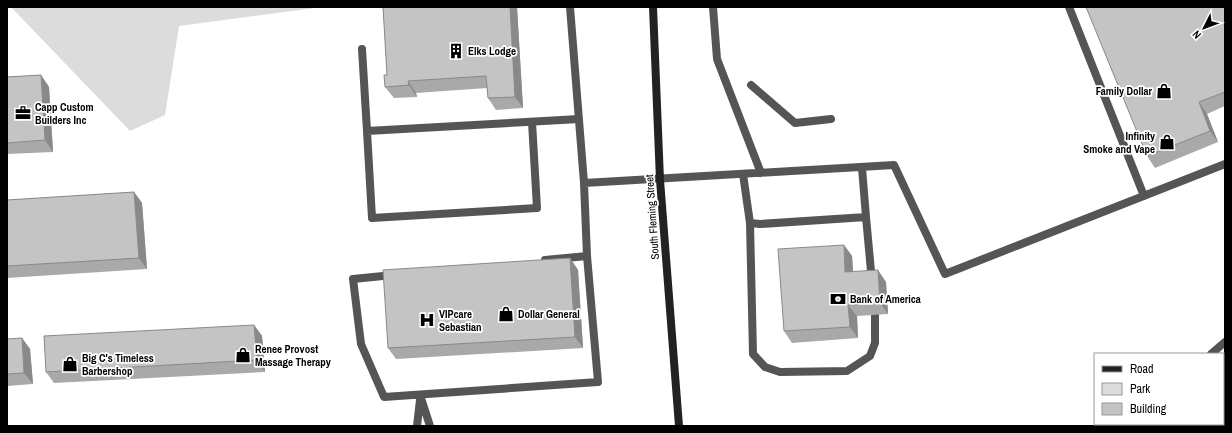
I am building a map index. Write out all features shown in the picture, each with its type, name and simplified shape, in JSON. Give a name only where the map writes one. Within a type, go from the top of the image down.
[{"type":"street","name":"South Fleming Street","points":[[653,7],[660,180],[679,426]]},
{"type":"lane","points":[[400,275],[353,279],[361,344],[384,397],[598,382],[587,256],[584,183],[570,7]]},
{"type":"lane","points":[[713,7],[717,59],[762,173]]},
{"type":"lane","points":[[1069,7],[1144,196]]},
{"type":"lane","points":[[362,48],[372,218],[537,208],[532,122]]},
{"type":"lane","points":[[751,85],[795,123],[832,119]]},
{"type":"lane","points":[[367,132],[579,119]]},
{"type":"lane","points":[[584,183],[894,166],[945,274],[1225,164]]},
{"type":"lane","points":[[862,168],[872,282]]},
{"type":"lane","points":[[743,174],[750,223],[753,354],[765,367],[780,372],[847,371],[870,356],[875,343],[875,315]]},
{"type":"lane","points":[[750,223],[866,217]]},
{"type":"lane","points":[[533,262],[587,256]]},
{"type":"lane","points":[[1212,353],[1225,342]]},
{"type":"lane","points":[[417,426],[420,395]]},
{"type":"lane","points":[[420,395],[430,426]]},
{"type":"green space","points":[[11,7],[323,7],[179,26],[165,115],[130,131]]},
{"type":"building","name":"Elks Lodge","points":[[383,7],[510,7],[515,97],[488,98],[486,76],[408,81],[409,85],[385,87],[384,75],[387,75]]},
{"type":"building","points":[[1086,7],[1225,7],[1225,92],[1199,102],[1210,131],[1147,156]]},
{"type":"building","points":[[41,75],[45,140],[7,143],[7,77]]},
{"type":"building","points":[[134,192],[139,258],[7,266],[7,200]]},
{"type":"building","name":"Bank of America","points":[[844,245],[845,272],[878,270],[880,303],[848,305],[850,327],[784,331],[778,249]]},
{"type":"building","points":[[570,258],[575,337],[388,348],[383,270]]},
{"type":"building","points":[[254,325],[257,360],[46,372],[44,336]]},
{"type":"building","points":[[22,338],[24,373],[7,374],[7,339]]},
{"type":"place","name":"Elks Lodge","points":[[456,51]]},
{"type":"place","name":"Family Dollar","points":[[1164,91]]},
{"type":"place","name":"Capp Custom Builders Inc","points":[[23,113]]},
{"type":"place","name":"Infinity Smoke and Vape","points":[[1167,142]]},
{"type":"place","name":"Bank of America","points":[[838,299]]},
{"type":"place","name":"Dollar General","points":[[506,314]]},
{"type":"place","name":"VIPcare Sebastian","points":[[427,320]]},
{"type":"place","name":"Renee Provost Massage Therapy","points":[[243,355]]},
{"type":"place","name":"Big C's Timeless Barbershop","points":[[70,364]]}]
